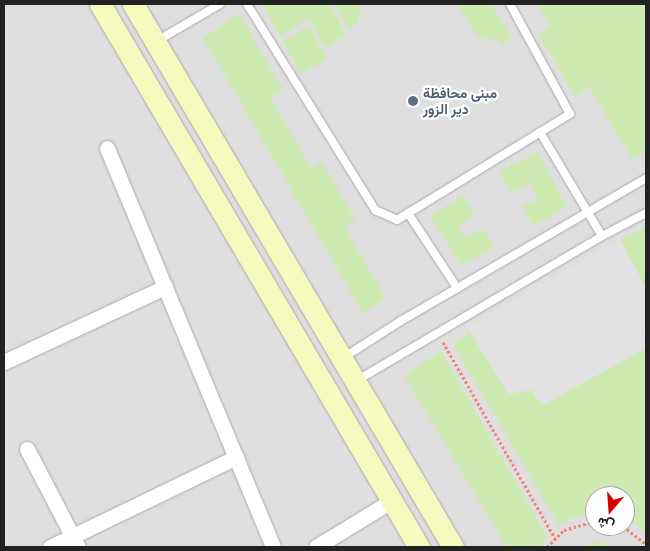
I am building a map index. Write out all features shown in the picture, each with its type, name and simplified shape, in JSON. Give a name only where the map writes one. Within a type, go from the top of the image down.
[{"type":"main road","points":[[100,4],[419,547]]},
{"type":"main road","points":[[133,4],[453,547]]},
{"type":"street","points":[[107,148],[274,547]]},
{"type":"street","points":[[4,362],[165,287]]},
{"type":"street","points":[[28,450],[75,542]]},
{"type":"street","points":[[50,547],[75,542],[236,457]]},
{"type":"street","points":[[316,547],[392,500]]},
{"type":"lane","points":[[156,42],[220,4]]},
{"type":"lane","points":[[247,4],[374,210],[397,220],[570,114],[510,4]]},
{"type":"lane","points":[[540,132],[602,236]]},
{"type":"lane","points":[[341,359],[457,288],[646,178]]},
{"type":"lane","points":[[408,213],[457,288]]},
{"type":"lane","points":[[354,381],[602,236],[646,213]]},
{"type":"path","points":[[437,333],[555,538]]},
{"type":"path","points":[[546,547],[555,538],[574,525],[585,523]]},
{"type":"path","points":[[635,535],[646,544]]},
{"type":"shaded area","points":[[4,4],[646,4],[646,547],[4,547]]},
{"type":"shaded area","points":[[620,239],[646,288],[646,329],[642,335],[646,348],[542,406],[532,390],[508,394],[467,327]]},
{"type":"green space","points":[[262,4],[330,4],[346,35],[326,48],[309,18],[280,37]]},
{"type":"green space","points":[[334,4],[361,4],[357,24],[349,29]]},
{"type":"green space","points":[[458,4],[492,4],[512,39],[501,44],[498,40],[478,38]]},
{"type":"green space","points":[[538,4],[646,4],[646,151],[632,159],[589,87],[575,96],[538,34],[550,26]]},
{"type":"green space","points":[[239,13],[283,90],[270,98],[312,168],[322,162],[355,219],[345,228],[386,298],[363,313],[203,38]]},
{"type":"green space","points":[[309,27],[327,59],[301,74],[283,42]]},
{"type":"green space","points":[[537,152],[567,207],[532,226],[522,207],[538,198],[530,183],[511,192],[499,172]]},
{"type":"green space","points":[[463,196],[475,215],[458,226],[466,238],[483,229],[494,247],[461,266],[430,216]]},
{"type":"green space","points":[[646,227],[646,288],[620,239]]},
{"type":"green space","points":[[470,332],[508,393],[532,390],[542,405],[646,348],[646,533],[635,524],[635,486],[585,486],[585,514],[559,525],[453,344]]},
{"type":"green space","points":[[441,351],[547,536],[539,547],[507,547],[404,375]]},
{"type":"green space","points":[[600,542],[613,547],[581,547],[591,543]]},
{"type":"place","name":"مبنى محافظة دير الزور","points":[[413,101]]}]
